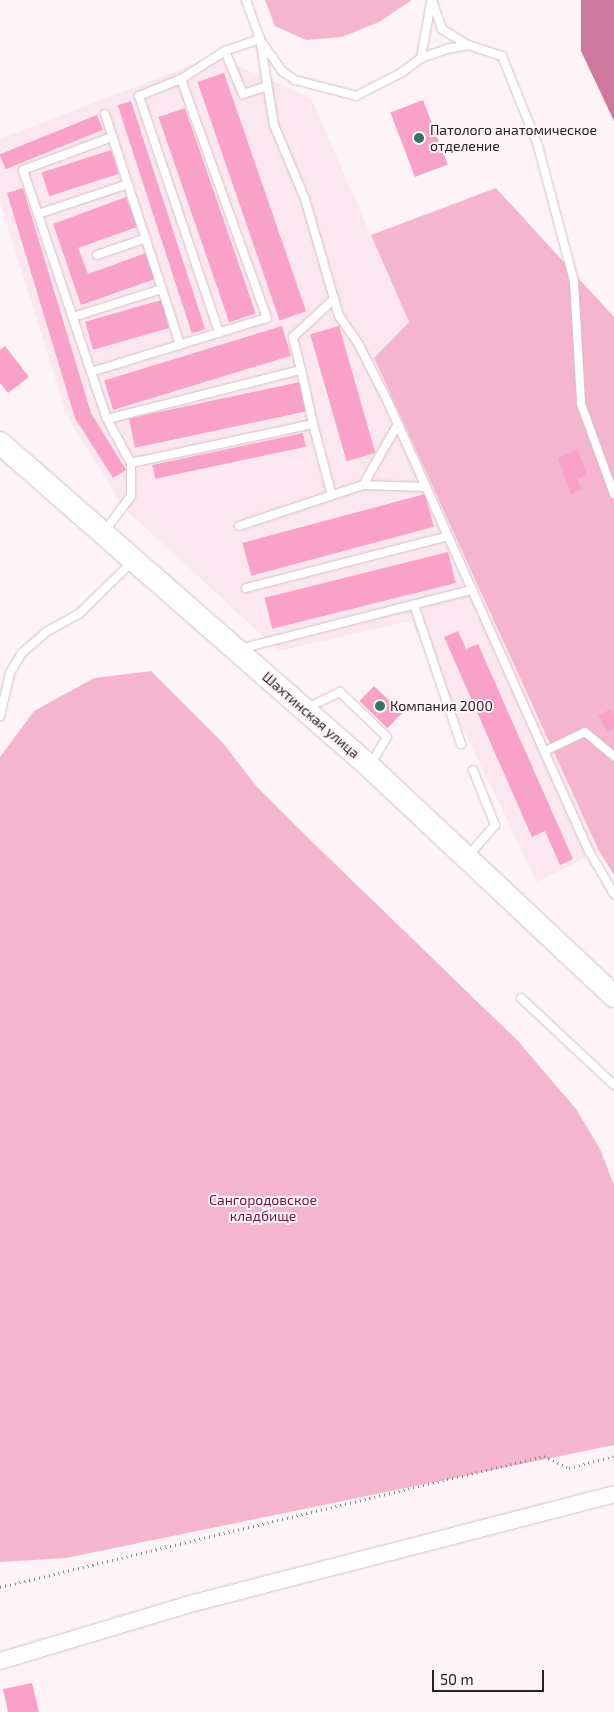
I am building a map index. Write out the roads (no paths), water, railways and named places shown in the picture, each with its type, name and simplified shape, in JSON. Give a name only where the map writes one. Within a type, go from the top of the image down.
[{"type":"street","name":"Шахтинская улица","points":[[0,443],[370,766],[614,996]]},
{"type":"street","points":[[0,1661],[190,1604],[614,1494]]},
{"type":"lane","points":[[246,0],[260,40],[274,125],[305,199],[339,316],[359,345],[398,424],[589,851],[614,894]]},
{"type":"lane","points":[[421,58],[432,2]]},
{"type":"lane","points":[[432,2],[442,29],[468,45],[502,56],[538,146],[574,281],[581,404],[614,494]]},
{"type":"lane","points":[[219,333],[139,96],[181,80],[224,51],[260,40]]},
{"type":"lane","points":[[260,40],[282,71],[295,80],[356,96],[421,58],[468,45]]},
{"type":"lane","points":[[224,51],[243,94],[267,86]]},
{"type":"lane","points":[[91,372],[267,318],[181,80]]},
{"type":"lane","points":[[105,114],[180,345]]},
{"type":"lane","points":[[103,532],[131,496],[131,464],[106,419],[23,170],[112,137]]},
{"type":"lane","points":[[38,214],[128,184]]},
{"type":"lane","points":[[97,255],[146,238]]},
{"type":"lane","points":[[72,317],[162,289]]},
{"type":"lane","points":[[332,496],[293,337],[334,299]]},
{"type":"lane","points":[[106,419],[302,370]]},
{"type":"lane","points":[[131,464],[313,424]]},
{"type":"lane","points":[[363,485],[398,424]]},
{"type":"lane","points":[[239,526],[363,485],[426,487]]},
{"type":"lane","points":[[246,588],[448,536]]},
{"type":"lane","points":[[0,716],[10,673],[22,653],[46,632],[78,614],[108,588],[134,559]]},
{"type":"lane","points":[[238,650],[472,590]]},
{"type":"lane","points":[[414,605],[461,744]]},
{"type":"lane","points":[[303,709],[340,692],[387,737],[370,766]]},
{"type":"lane","points":[[544,751],[585,732],[614,756]]},
{"type":"lane","points":[[467,858],[496,825],[473,770]]},
{"type":"lane","points":[[521,998],[614,1085]]},
{"type":"place","name":"Патолого анатомическое отделение","points":[[419,138]]},
{"type":"place","name":"Компания 2000","points":[[380,706]]},
{"type":"park label","name":"Сангородовское кладбище","points":[[263,1208]]}]
